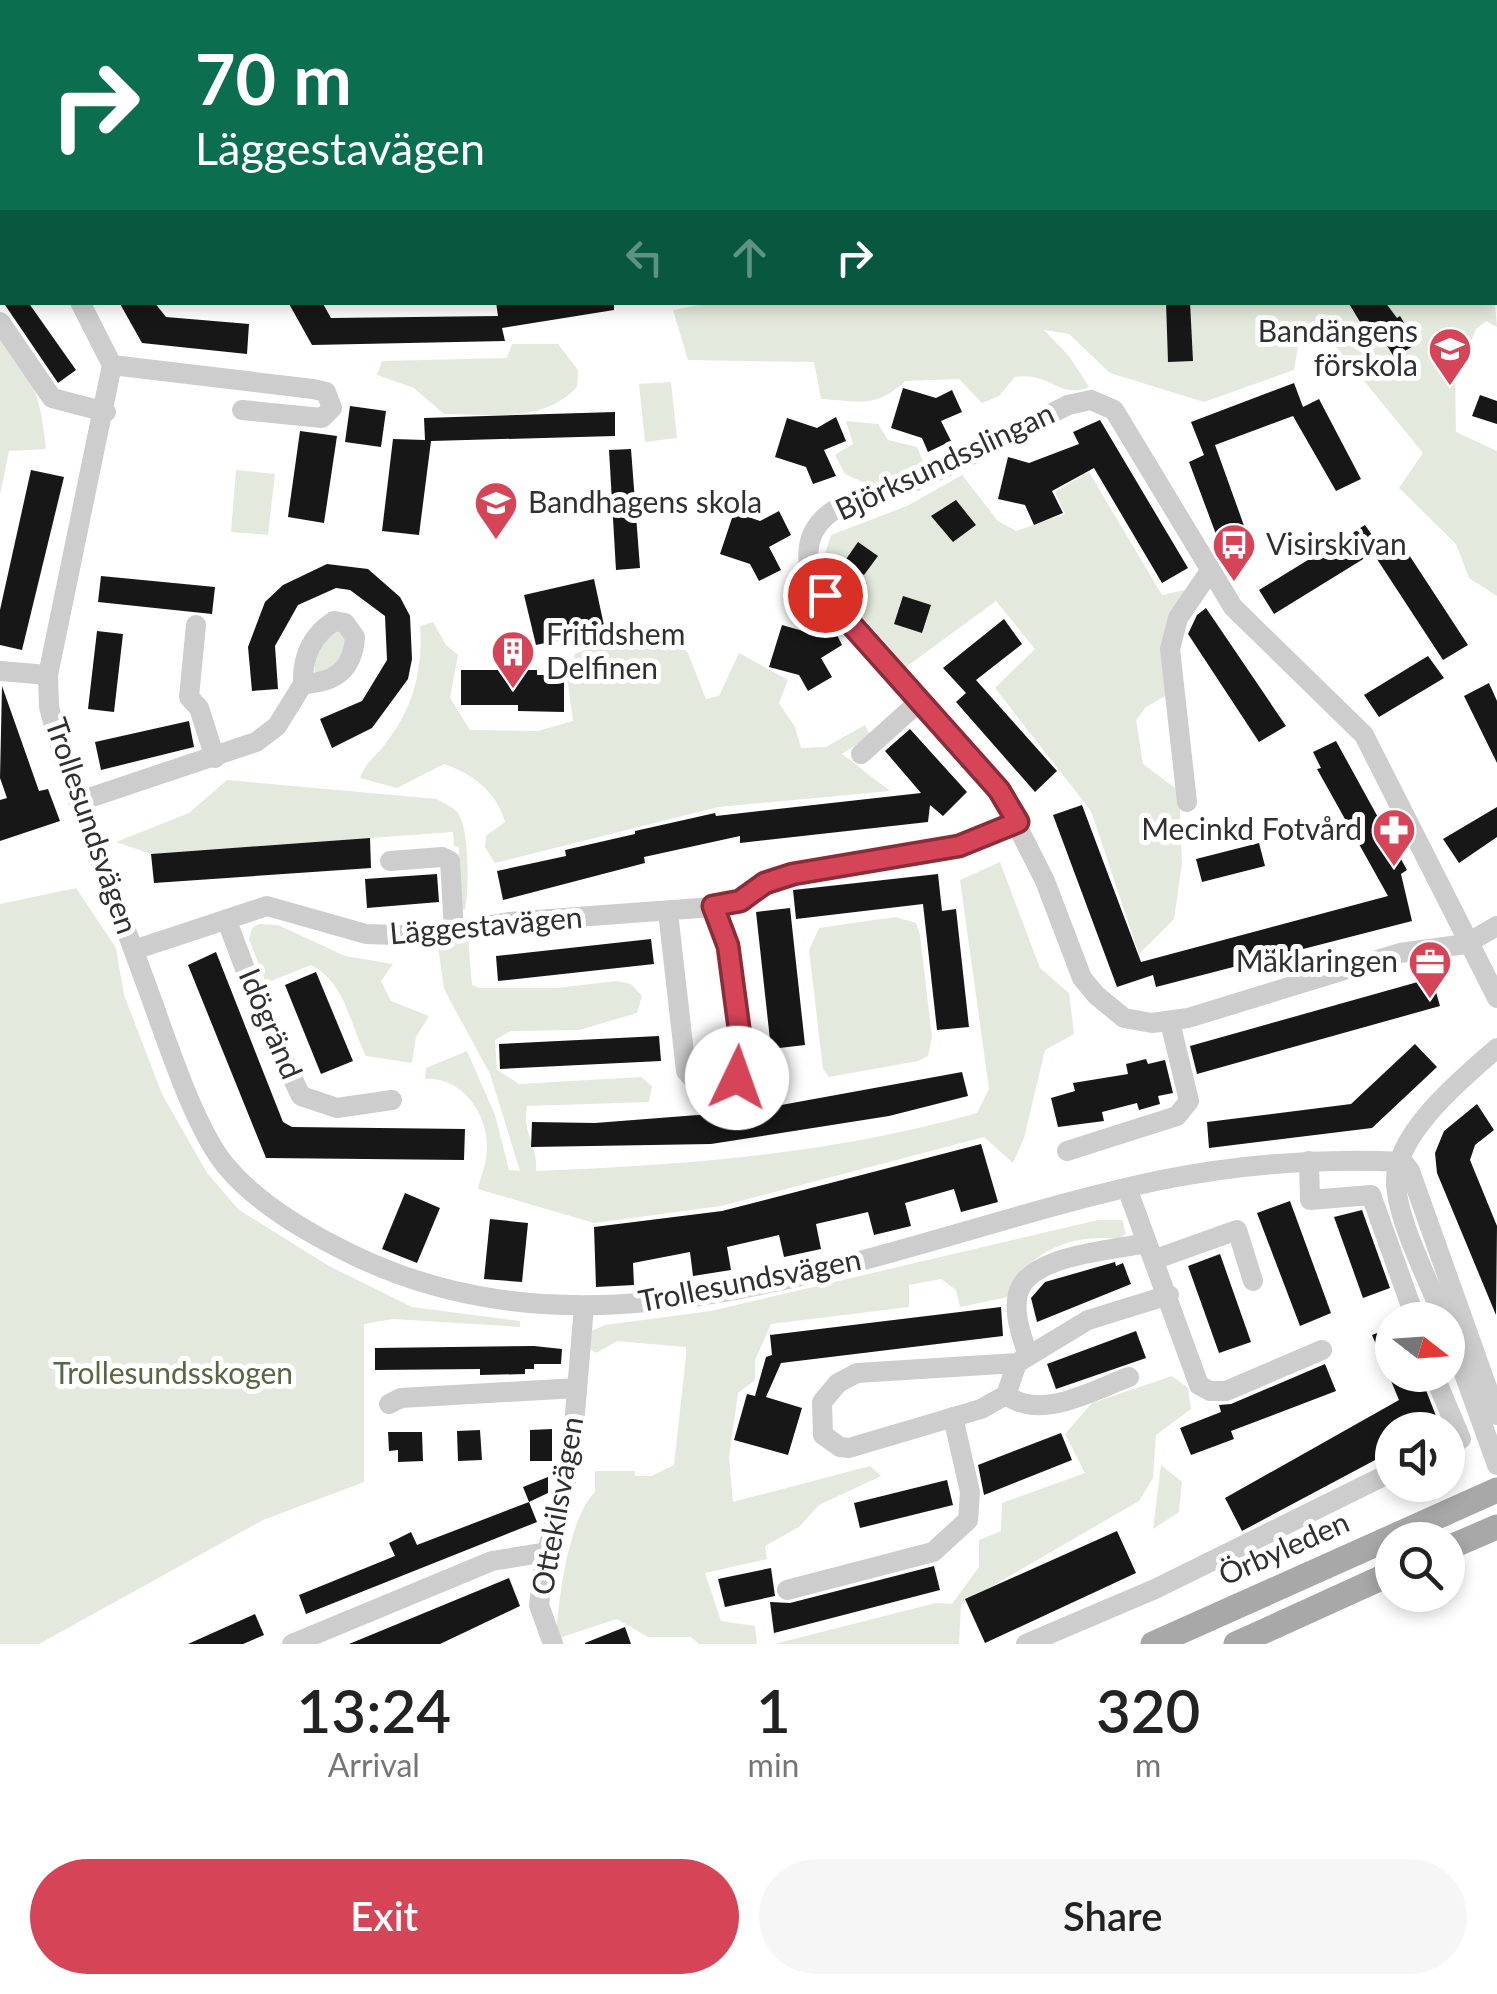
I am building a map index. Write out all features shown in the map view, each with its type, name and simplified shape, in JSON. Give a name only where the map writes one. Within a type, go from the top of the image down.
[{"type":"main road","name":"Örbyleden","points":[[1153,1644],[1497,1490]]},
{"type":"main road","points":[[1465,1541],[1497,1527]]},
{"type":"main road","points":[[1236,1644],[1375,1581]]},
{"type":"street","points":[[82,305],[112,365],[314,389],[326,392],[332,408],[322,418],[242,410]]},
{"type":"street","points":[[0,322],[52,398],[77,408],[106,412]]},
{"type":"street","name":"Trollesundsvägen","points":[[112,365],[106,412],[48,676],[49,707],[180,1078],[224,1164],[250,1190],[314,1236],[386,1272],[449,1292],[584,1306],[656,1302],[808,1274],[1127,1188],[1214,1171],[1309,1161],[1402,1162]]},
{"type":"street","name":"Björksundsslingan","points":[[1466,944],[1400,954],[1170,1022],[1124,1018],[1082,978],[1018,822],[999,790],[825,595],[809,570],[812,533],[824,517],[844,504],[916,481],[1068,405],[1090,400],[1114,410],[1210,572],[1252,630],[1364,735],[1466,944],[1497,998]]},
{"type":"street","points":[[1187,802],[1170,648],[1178,618],[1210,572]]},
{"type":"street","points":[[196,625],[190,697],[199,708],[215,758]]},
{"type":"street","points":[[0,671],[48,676]]},
{"type":"street","points":[[80,802],[256,742],[277,726],[303,684]]},
{"type":"street","points":[[861,754],[920,702]]},
{"type":"street","name":"Läggestavägen","points":[[134,950],[267,906],[366,934],[426,936],[508,922],[713,906],[740,901],[765,883],[793,874],[959,846],[1018,822]]},
{"type":"street","points":[[390,861],[442,857],[450,861],[454,930]]},
{"type":"street","points":[[668,912],[686,1071],[699,1086],[726,1084],[743,1071],[743,1058],[728,946],[713,906]]},
{"type":"street","name":"Idögränd","points":[[227,921],[262,1014],[300,1096],[337,1108],[392,1100]]},
{"type":"street","points":[[1466,944],[1497,926]]},
{"type":"street","points":[[1067,1151],[1177,1116],[1188,1100],[1170,1022]]},
{"type":"street","points":[[1437,1302],[1396,1184],[1402,1162],[1426,1114],[1497,1048]]},
{"type":"street","points":[[1309,1161],[1310,1200],[1371,1195],[1410,1302]]},
{"type":"street","points":[[1402,1162],[1410,1170],[1497,1416]]},
{"type":"street","points":[[1127,1188],[1200,1385],[1210,1391],[1226,1391],[1322,1350]]},
{"type":"street","points":[[1169,1295],[1088,1320],[1022,1360],[857,1373],[831,1390],[820,1414],[824,1435],[840,1448],[850,1448],[953,1417],[1006,1395],[1022,1360],[1018,1291],[1028,1277],[1097,1249],[1151,1251],[1237,1230],[1253,1280]]},
{"type":"street","name":"Ottekilsvägen","points":[[553,1644],[540,1605],[547,1552],[571,1462],[584,1306]]},
{"type":"street","points":[[1465,1376],[1497,1465]]},
{"type":"street","points":[[1006,1395],[1023,1407],[1042,1406],[1129,1377]]},
{"type":"street","points":[[388,1404],[401,1398],[576,1388]]},
{"type":"street","points":[[788,1590],[933,1552],[968,1520],[970,1492],[953,1417]]},
{"type":"street","points":[[1026,1644],[1155,1589],[1375,1480]]},
{"type":"street","points":[[292,1644],[492,1561],[547,1552]]},
{"type":"green space","points":[[699,305],[1495,305],[1497,327],[1486,321],[1476,329],[1469,346],[1447,355],[1455,373],[1456,432],[1497,451],[1497,596],[1469,578],[1456,544],[1399,488],[1423,453],[1324,332],[1301,328],[1294,370],[1204,402],[1110,373],[1069,334],[1044,330],[1069,356],[1089,387],[1070,390],[1037,378],[1015,377],[999,396],[982,403],[959,379],[905,381],[885,396],[856,402],[821,399],[814,362],[688,360],[673,310]]},
{"type":"green space","points":[[0,331],[33,386],[46,449],[9,451],[0,495]]},
{"type":"green space","points":[[512,344],[558,344],[578,370],[577,387],[563,399],[532,412],[444,414],[414,388],[377,375],[382,361],[507,358]]},
{"type":"green space","points":[[671,382],[677,438],[645,442],[639,384]]},
{"type":"green space","points":[[846,421],[878,424],[888,440],[917,447],[925,466],[869,485],[845,474],[835,455],[853,444]]},
{"type":"green space","points":[[236,470],[275,474],[268,535],[231,532]]},
{"type":"green space","points":[[1089,472],[1162,595],[1189,589],[1165,627],[1167,695],[1146,707],[1136,720],[1143,764],[1179,791],[1182,864],[1174,919],[1139,954],[1091,811],[995,688],[1035,649],[996,601],[906,667],[839,589],[825,554],[831,535],[907,506],[962,475],[998,521],[1016,531],[1065,514],[1055,492]]},
{"type":"green space","points":[[433,622],[446,645],[458,655],[450,698],[470,730],[538,731],[573,721],[567,677],[575,654],[605,641],[674,640],[688,653],[706,699],[719,696],[739,653],[788,680],[779,703],[795,727],[801,748],[826,747],[865,725],[870,735],[842,754],[890,791],[718,807],[495,863],[485,847],[486,836],[505,822],[496,801],[474,779],[444,764],[397,788],[360,778],[404,714],[418,672],[420,626]]},
{"type":"green space","points":[[337,630],[350,635],[339,668],[315,674],[313,651]]},
{"type":"green space","points":[[227,780],[437,799],[457,812],[464,831],[468,874],[465,910],[460,908],[459,847],[454,846],[453,832],[151,854],[116,842],[189,813]]},
{"type":"green space","points":[[1000,862],[1040,968],[1069,993],[1074,1034],[1045,1050],[1024,1138],[1013,1163],[984,1137],[721,1206],[594,1223],[478,1189],[487,1144],[480,1116],[473,1103],[452,1085],[425,1079],[426,1068],[467,1051],[495,1115],[509,1170],[520,1171],[490,1074],[444,989],[438,946],[468,937],[472,985],[480,988],[556,988],[617,981],[631,984],[642,996],[637,1013],[579,1030],[511,1031],[495,1040],[497,1070],[519,1084],[641,1077],[652,1086],[649,1102],[527,1106],[526,1124],[536,1171],[703,1161],[813,1148],[977,1113],[989,1089],[960,880]]},
{"type":"green space","name":"Trollesundsskogen","points":[[76,888],[116,948],[124,995],[162,1094],[207,1173],[239,1210],[329,1266],[412,1307],[520,1321],[520,1327],[393,1319],[364,1324],[364,1482],[263,1520],[39,1644],[0,1644],[0,904]]},
{"type":"green space","points":[[895,917],[916,923],[920,935],[932,1037],[928,1056],[829,1077],[823,1069],[809,950],[819,928]]},
{"type":"green space","points":[[259,924],[278,925],[345,956],[393,964],[381,981],[391,1001],[429,1016],[416,1037],[412,1063],[366,1056],[339,993],[311,965],[266,983],[249,939],[252,928]]},
{"type":"green space","points":[[1098,1220],[1122,1220],[1126,1234],[1118,1239],[1084,1239],[1052,1249],[1026,1268],[1008,1297],[960,1307],[956,1290],[941,1279],[909,1285],[909,1307],[771,1324],[755,1360],[755,1380],[738,1393],[729,1457],[733,1502],[870,1466],[881,1476],[819,1505],[799,1527],[765,1546],[767,1559],[705,1573],[721,1621],[755,1626],[757,1644],[699,1644],[691,1637],[648,1637],[617,1619],[556,1639],[566,1561],[578,1521],[595,1492],[595,1471],[635,1471],[635,1476],[652,1476],[674,1465],[686,1356],[686,1347],[617,1341],[596,1353],[587,1347],[589,1332],[605,1325],[711,1311]]},
{"type":"green space","points":[[1172,1376],[1188,1388],[1191,1409],[1156,1435],[1153,1478],[1139,1501],[961,1604],[959,1644],[774,1644],[936,1603],[952,1604],[979,1567],[979,1540],[1001,1531],[1002,1503],[1085,1473],[1065,1434],[1092,1403]]},
{"type":"green space","points":[[1161,1465],[1182,1482],[1179,1512],[1153,1529]]},
{"type":"building","points":[[5,305],[30,305],[76,370],[58,383]]},
{"type":"building","points":[[121,305],[156,305],[166,317],[249,324],[247,354],[142,343]]},
{"type":"building","points":[[290,305],[324,305],[331,318],[498,316],[496,305],[614,305],[614,310],[502,328],[505,341],[312,345]]},
{"type":"building","points":[[1166,305],[1190,305],[1193,361],[1168,362]]},
{"type":"building","points":[[1350,305],[1387,305],[1397,318],[1400,316],[1417,344],[1394,357],[1377,329],[1368,335]]},
{"type":"building","points":[[1294,383],[1303,407],[1319,399],[1361,479],[1336,491],[1293,416],[1215,445],[1247,534],[1220,545],[1189,462],[1204,455],[1191,422]]},
{"type":"building","points":[[903,388],[936,398],[952,390],[962,412],[941,421],[951,441],[928,452],[922,438],[891,428]]},
{"type":"building","points":[[1480,395],[1497,401],[1497,424],[1472,416]]},
{"type":"building","points":[[350,406],[386,411],[381,447],[345,442]]},
{"type":"building","points":[[615,412],[615,436],[431,441],[419,535],[382,531],[393,439],[425,440],[424,418]]},
{"type":"building","points":[[836,417],[846,441],[824,450],[836,476],[813,484],[806,467],[775,457],[787,418],[817,428]]},
{"type":"building","points":[[1100,420],[1188,568],[1162,583],[1094,468],[1052,491],[1063,513],[1034,525],[1025,505],[998,499],[1008,457],[1029,463],[1079,444],[1073,432]]},
{"type":"building","points":[[300,431],[337,436],[324,523],[288,517]]},
{"type":"building","points":[[631,449],[640,568],[616,570],[609,450]]},
{"type":"building","points":[[31,470],[64,477],[22,650],[0,645],[0,610]]},
{"type":"building","points":[[956,500],[976,525],[953,542],[931,516]]},
{"type":"building","points":[[779,511],[791,535],[769,547],[781,570],[759,581],[750,564],[720,554],[734,512],[760,521]]},
{"type":"building","points":[[1365,525],[1379,545],[1396,535],[1468,645],[1443,660],[1373,553],[1274,614],[1259,590]]},
{"type":"building","points":[[858,542],[878,556],[864,575],[844,562]]},
{"type":"building","points":[[327,564],[368,569],[400,597],[410,616],[412,659],[408,679],[372,728],[332,748],[320,719],[362,701],[387,660],[385,616],[350,590],[336,588],[298,605],[275,646],[278,689],[252,691],[248,647],[265,602],[283,585]]},
{"type":"building","points":[[101,576],[215,587],[212,614],[98,602]]},
{"type":"building","points":[[594,579],[605,630],[536,645],[524,595]]},
{"type":"building","points":[[903,596],[931,605],[922,633],[894,624]]},
{"type":"building","points":[[1206,608],[1286,726],[1259,742],[1188,634],[1197,615]]},
{"type":"building","points":[[1004,619],[1022,644],[976,680],[1057,771],[1035,792],[956,702],[966,693],[943,668]]},
{"type":"building","points":[[782,625],[817,635],[832,625],[842,645],[821,658],[832,677],[808,691],[799,675],[769,667]]},
{"type":"building","points":[[97,631],[123,634],[114,712],[88,709]]},
{"type":"building","points":[[1428,656],[1444,678],[1379,717],[1364,695]]},
{"type":"building","name":"Fritidshem Delfinen","points":[[461,670],[537,670],[537,675],[564,675],[564,712],[518,711],[518,705],[461,705]]},
{"type":"building","points":[[1489,683],[1497,701],[1497,763],[1464,696]]},
{"type":"building","points":[[2,686],[39,791],[48,789],[60,821],[0,841],[0,800],[7,798],[0,778]]},
{"type":"building","points":[[189,721],[194,747],[101,770],[95,742]]},
{"type":"building","points":[[910,729],[967,792],[943,816],[930,805],[928,822],[740,843],[740,836],[644,857],[645,863],[503,900],[497,871],[566,856],[565,850],[635,831],[715,813],[716,816],[921,793],[885,751]]},
{"type":"building","points":[[1336,741],[1407,870],[1401,874],[1412,921],[1156,987],[1153,975],[1117,987],[1053,815],[1082,805],[1141,962],[1388,896],[1317,769],[1321,768],[1313,752]]},
{"type":"building","points":[[1497,807],[1497,837],[1459,863],[1443,839]]},
{"type":"building","points":[[370,838],[371,868],[154,883],[151,854]]},
{"type":"building","points":[[1259,843],[1265,866],[1202,882],[1196,859]]},
{"type":"building","points":[[437,874],[439,902],[367,908],[365,879]]},
{"type":"building","points":[[938,874],[942,911],[956,909],[969,1027],[937,1030],[923,904],[796,919],[793,890]]},
{"type":"building","points":[[790,908],[805,1045],[771,1049],[756,912]]},
{"type":"building","points":[[651,939],[654,964],[498,981],[496,956]]},
{"type":"building","points":[[216,952],[283,1122],[292,1127],[465,1129],[464,1160],[266,1158],[188,965]]},
{"type":"building","points":[[316,972],[353,1061],[321,1074],[285,985]]},
{"type":"building","points":[[1432,978],[1440,1006],[1197,1074],[1190,1046]]},
{"type":"building","points":[[659,1036],[661,1061],[500,1069],[499,1044]]},
{"type":"building","points":[[1415,1044],[1437,1067],[1372,1128],[1209,1148],[1207,1122],[1351,1104]]},
{"type":"building","points":[[1146,1059],[1148,1064],[1165,1060],[1173,1093],[1158,1096],[1160,1104],[1139,1110],[1137,1103],[1102,1112],[1104,1121],[1058,1127],[1051,1098],[1075,1091],[1073,1083],[1128,1074],[1126,1064]]},
{"type":"building","points":[[962,1072],[968,1096],[889,1116],[711,1144],[531,1147],[532,1122],[595,1123],[749,1111]]},
{"type":"building","points":[[1477,1104],[1494,1130],[1475,1145],[1470,1160],[1497,1226],[1496,1315],[1437,1173],[1435,1153],[1444,1131]]},
{"type":"building","points":[[981,1144],[998,1202],[961,1212],[954,1189],[905,1203],[911,1226],[874,1235],[868,1212],[816,1224],[821,1249],[784,1257],[779,1235],[727,1247],[731,1270],[693,1276],[690,1252],[633,1263],[634,1285],[596,1287],[594,1227],[722,1211]]},
{"type":"building","points":[[405,1193],[440,1208],[417,1263],[382,1249]]},
{"type":"building","points":[[1290,1201],[1331,1313],[1300,1326],[1257,1213]]},
{"type":"building","points":[[1362,1210],[1390,1288],[1363,1298],[1334,1217]]},
{"type":"building","points":[[490,1219],[528,1223],[522,1282],[484,1279]]},
{"type":"building","points":[[1220,1254],[1251,1342],[1219,1353],[1188,1266]]},
{"type":"building","points":[[1115,1262],[1116,1266],[1123,1263],[1131,1284],[1037,1322],[1031,1298],[1045,1282]]},
{"type":"building","points":[[1001,1307],[1003,1336],[781,1363],[766,1397],[802,1408],[788,1455],[734,1440],[747,1394],[755,1396],[766,1357],[772,1355],[770,1335]]},
{"type":"building","points":[[1136,1331],[1146,1358],[1056,1389],[1047,1364]]},
{"type":"building","points":[[375,1348],[562,1349],[561,1364],[534,1364],[534,1369],[525,1369],[525,1374],[480,1375],[480,1369],[375,1370]]},
{"type":"building","points":[[1325,1364],[1336,1391],[1231,1431],[1234,1439],[1191,1455],[1180,1428],[1221,1412],[1219,1405],[1231,1404]]},
{"type":"building","points":[[1396,1392],[1427,1392],[1435,1412],[1378,1412],[1399,1400]]},
{"type":"building","points":[[1375,1414],[1375,1460],[1242,1531],[1225,1498]]},
{"type":"building","points":[[552,1429],[552,1461],[530,1461],[530,1430]]},
{"type":"building","points":[[480,1430],[482,1460],[458,1461],[457,1431]]},
{"type":"building","points":[[388,1432],[422,1432],[423,1461],[398,1462],[398,1450],[389,1451]]},
{"type":"building","points":[[1061,1433],[1072,1460],[984,1495],[978,1465]]},
{"type":"building","points":[[548,1477],[548,1493],[529,1502],[523,1487]]},
{"type":"building","points":[[947,1480],[953,1505],[860,1528],[854,1503]]},
{"type":"building","points":[[529,1502],[537,1522],[306,1614],[299,1595],[395,1556],[389,1543],[411,1532],[417,1545]]},
{"type":"building","points":[[1117,1531],[1136,1573],[985,1643],[965,1599]]},
{"type":"building","points":[[934,1566],[940,1590],[774,1633],[770,1602],[790,1603]]},
{"type":"building","points":[[771,1568],[775,1596],[725,1607],[718,1579]]},
{"type":"building","points":[[509,1578],[520,1606],[440,1644],[349,1644]]},
{"type":"building","points":[[255,1614],[264,1635],[243,1644],[188,1644]]},
{"type":"building","points":[[625,1627],[631,1644],[585,1644],[585,1643]]},
{"type":"place","name":"Bandängens förskola","points":[[1450,387]]},
{"type":"place","name":"Bandhagens skola","points":[[496,541]]},
{"type":"place","name":"Visirskivan","points":[[1234,583]]},
{"type":"place","name":"Fritidshem Delfinen","points":[[513,690]]},
{"type":"place","name":"Mecinkd Fotvård","points":[[1394,868]]},
{"type":"place","name":"Mäklaringen","points":[[1430,1000]]},
{"type":"route","points":[[737,1078],[743,1071],[743,1058],[728,946],[713,906],[740,901],[765,883],[793,874],[959,846],[1018,822],[999,790],[825,595]]}]
